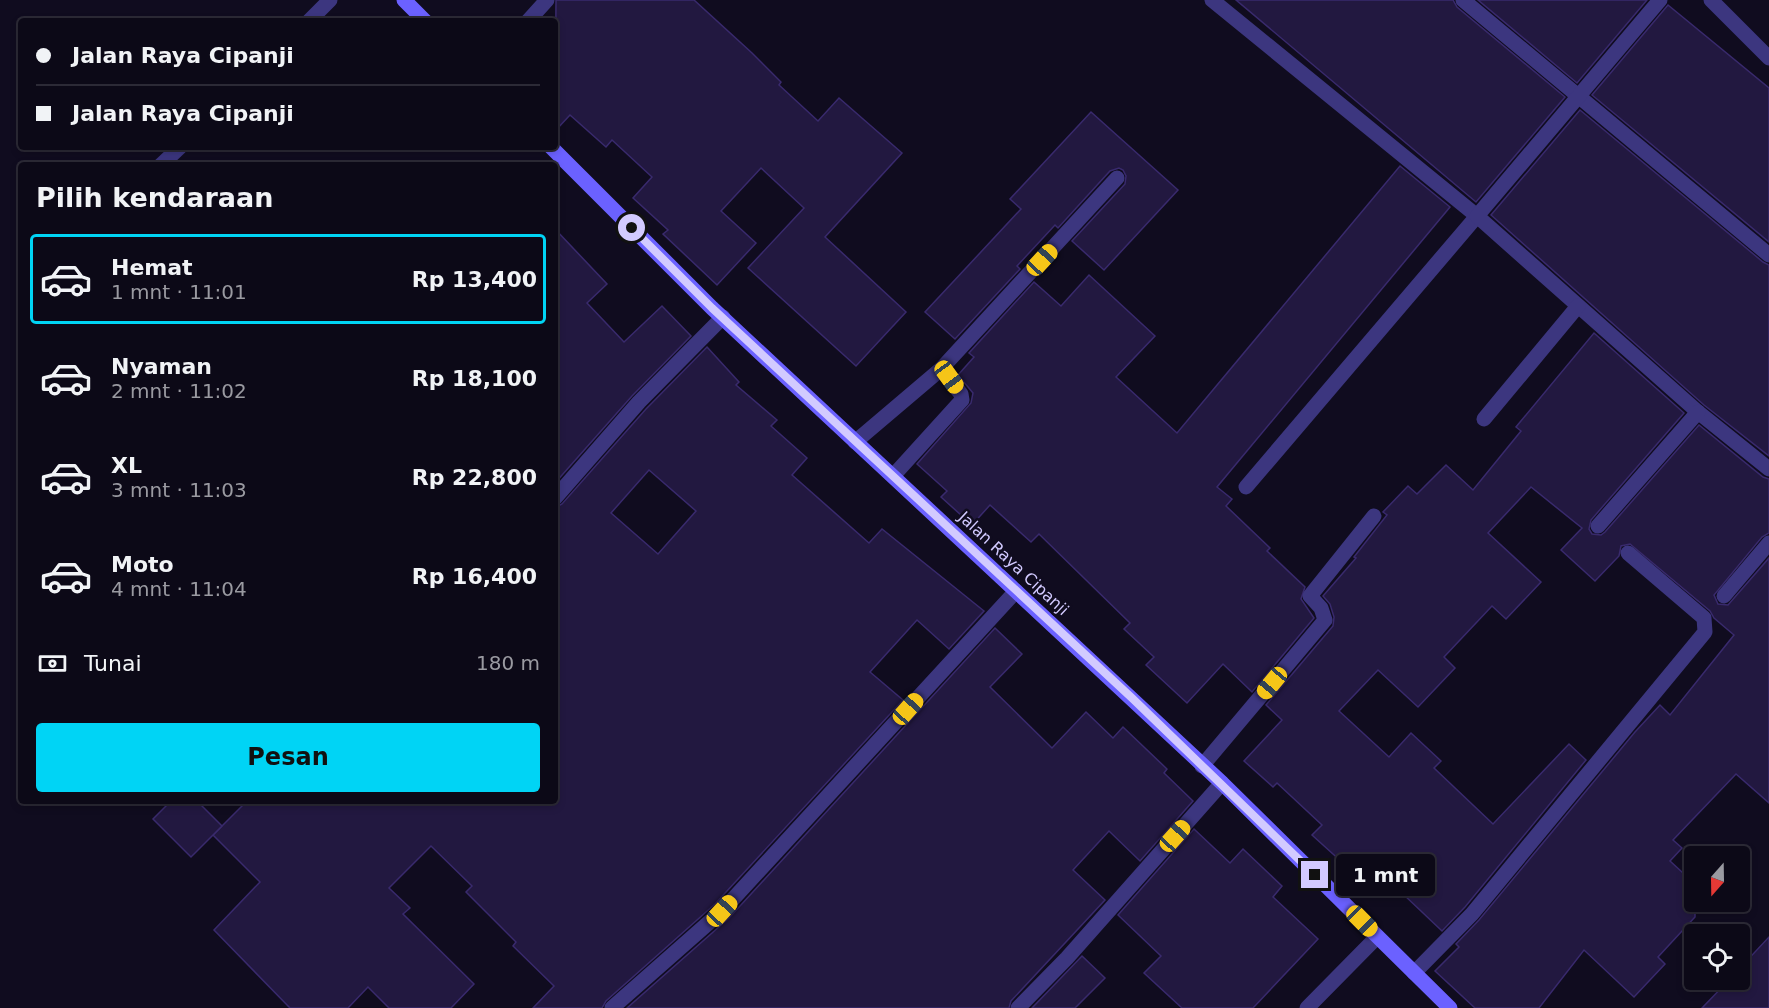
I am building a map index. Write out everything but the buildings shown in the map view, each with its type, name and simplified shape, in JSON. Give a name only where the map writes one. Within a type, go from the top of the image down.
[{"type":"main road","points":[[404,0],[422,18]]},
{"type":"main road","name":"Jalan Raya Cipanji","points":[[554,150],[723,317],[1222,783],[1450,1008]]},
{"type":"street","points":[[312,18],[330,0]]},
{"type":"street","points":[[531,18],[547,0]]},
{"type":"street","points":[[1212,0],[1477,216],[1698,412],[1769,470]]},
{"type":"street","points":[[1463,0],[1769,255]]},
{"type":"street","points":[[1246,487],[1660,0]]},
{"type":"street","points":[[1711,0],[1769,58]]},
{"type":"street","points":[[164,162],[177,150]]},
{"type":"street","points":[[855,442],[941,369],[1117,178]]},
{"type":"street","points":[[1484,419],[1578,306]]},
{"type":"street","points":[[558,495],[639,402],[723,317]]},
{"type":"street","points":[[893,476],[962,400],[961,394],[941,369]]},
{"type":"street","points":[[1598,526],[1698,412]]},
{"type":"street","points":[[1202,766],[1325,620],[1321,608],[1310,596],[1374,516]]},
{"type":"street","points":[[1724,596],[1769,543]]},
{"type":"street","points":[[1414,973],[1472,914],[1705,632],[1704,618],[1628,553]]},
{"type":"street","points":[[612,1008],[722,911],[1017,591]]},
{"type":"street","points":[[1018,1008],[1066,958],[1222,783]]},
{"type":"street","points":[[1307,1008],[1377,937]]},
{"type":"route","points":[[632,228],[712,308],[1116,683],[1315,875]]}]
